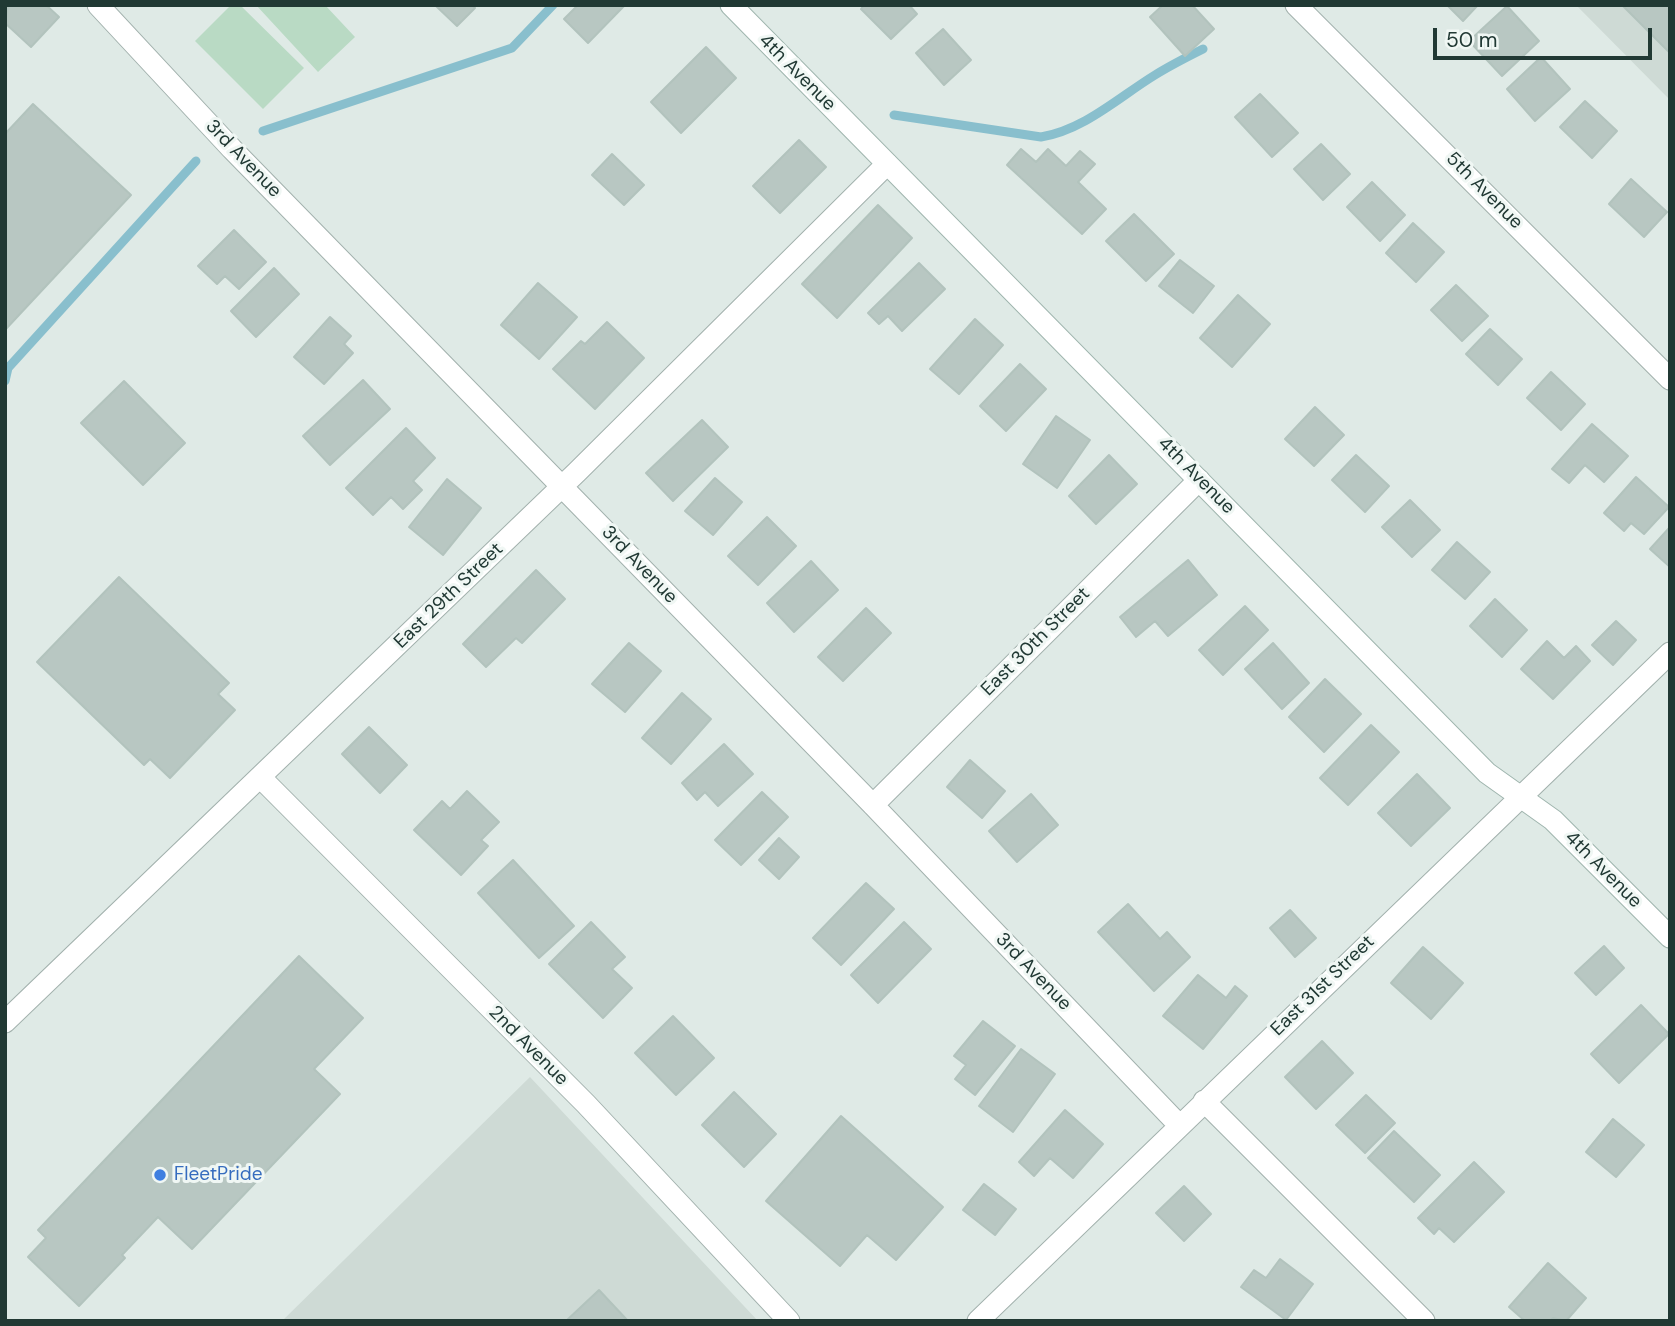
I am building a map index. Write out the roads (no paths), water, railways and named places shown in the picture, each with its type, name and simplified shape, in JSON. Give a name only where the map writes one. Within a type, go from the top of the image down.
[{"type":"street","name":"3rd Avenue","points":[[98,5],[232,149],[873,805],[1180,1125]]},
{"type":"street","name":"4th Avenue","points":[[731,5],[1487,774],[1553,820],[1670,937]]},
{"type":"street","name":"5th Avenue","points":[[1296,5],[1670,379]]},
{"type":"street","name":"East 29th Street","points":[[5,1022],[563,486],[887,164]]},
{"type":"street","name":"East 30th Street","points":[[873,805],[1199,480]]},
{"type":"street","name":"East 31st Street","points":[[978,1321],[1519,795],[1670,653]]},
{"type":"street","name":"2nd Avenue","points":[[260,777],[586,1104],[789,1321]]},
{"type":"street","points":[[1204,1101],[1424,1321]]},
{"type":"waterway","points":[[263,131],[512,48],[553,5]]},
{"type":"waterway","points":[[894,115],[1041,137],[1072,127],[1101,112],[1155,75],[1203,49]]},
{"type":"waterway","points":[[5,381],[8,368],[196,161]]},
{"type":"place","name":"FleetPride","points":[[160,1175]]}]
